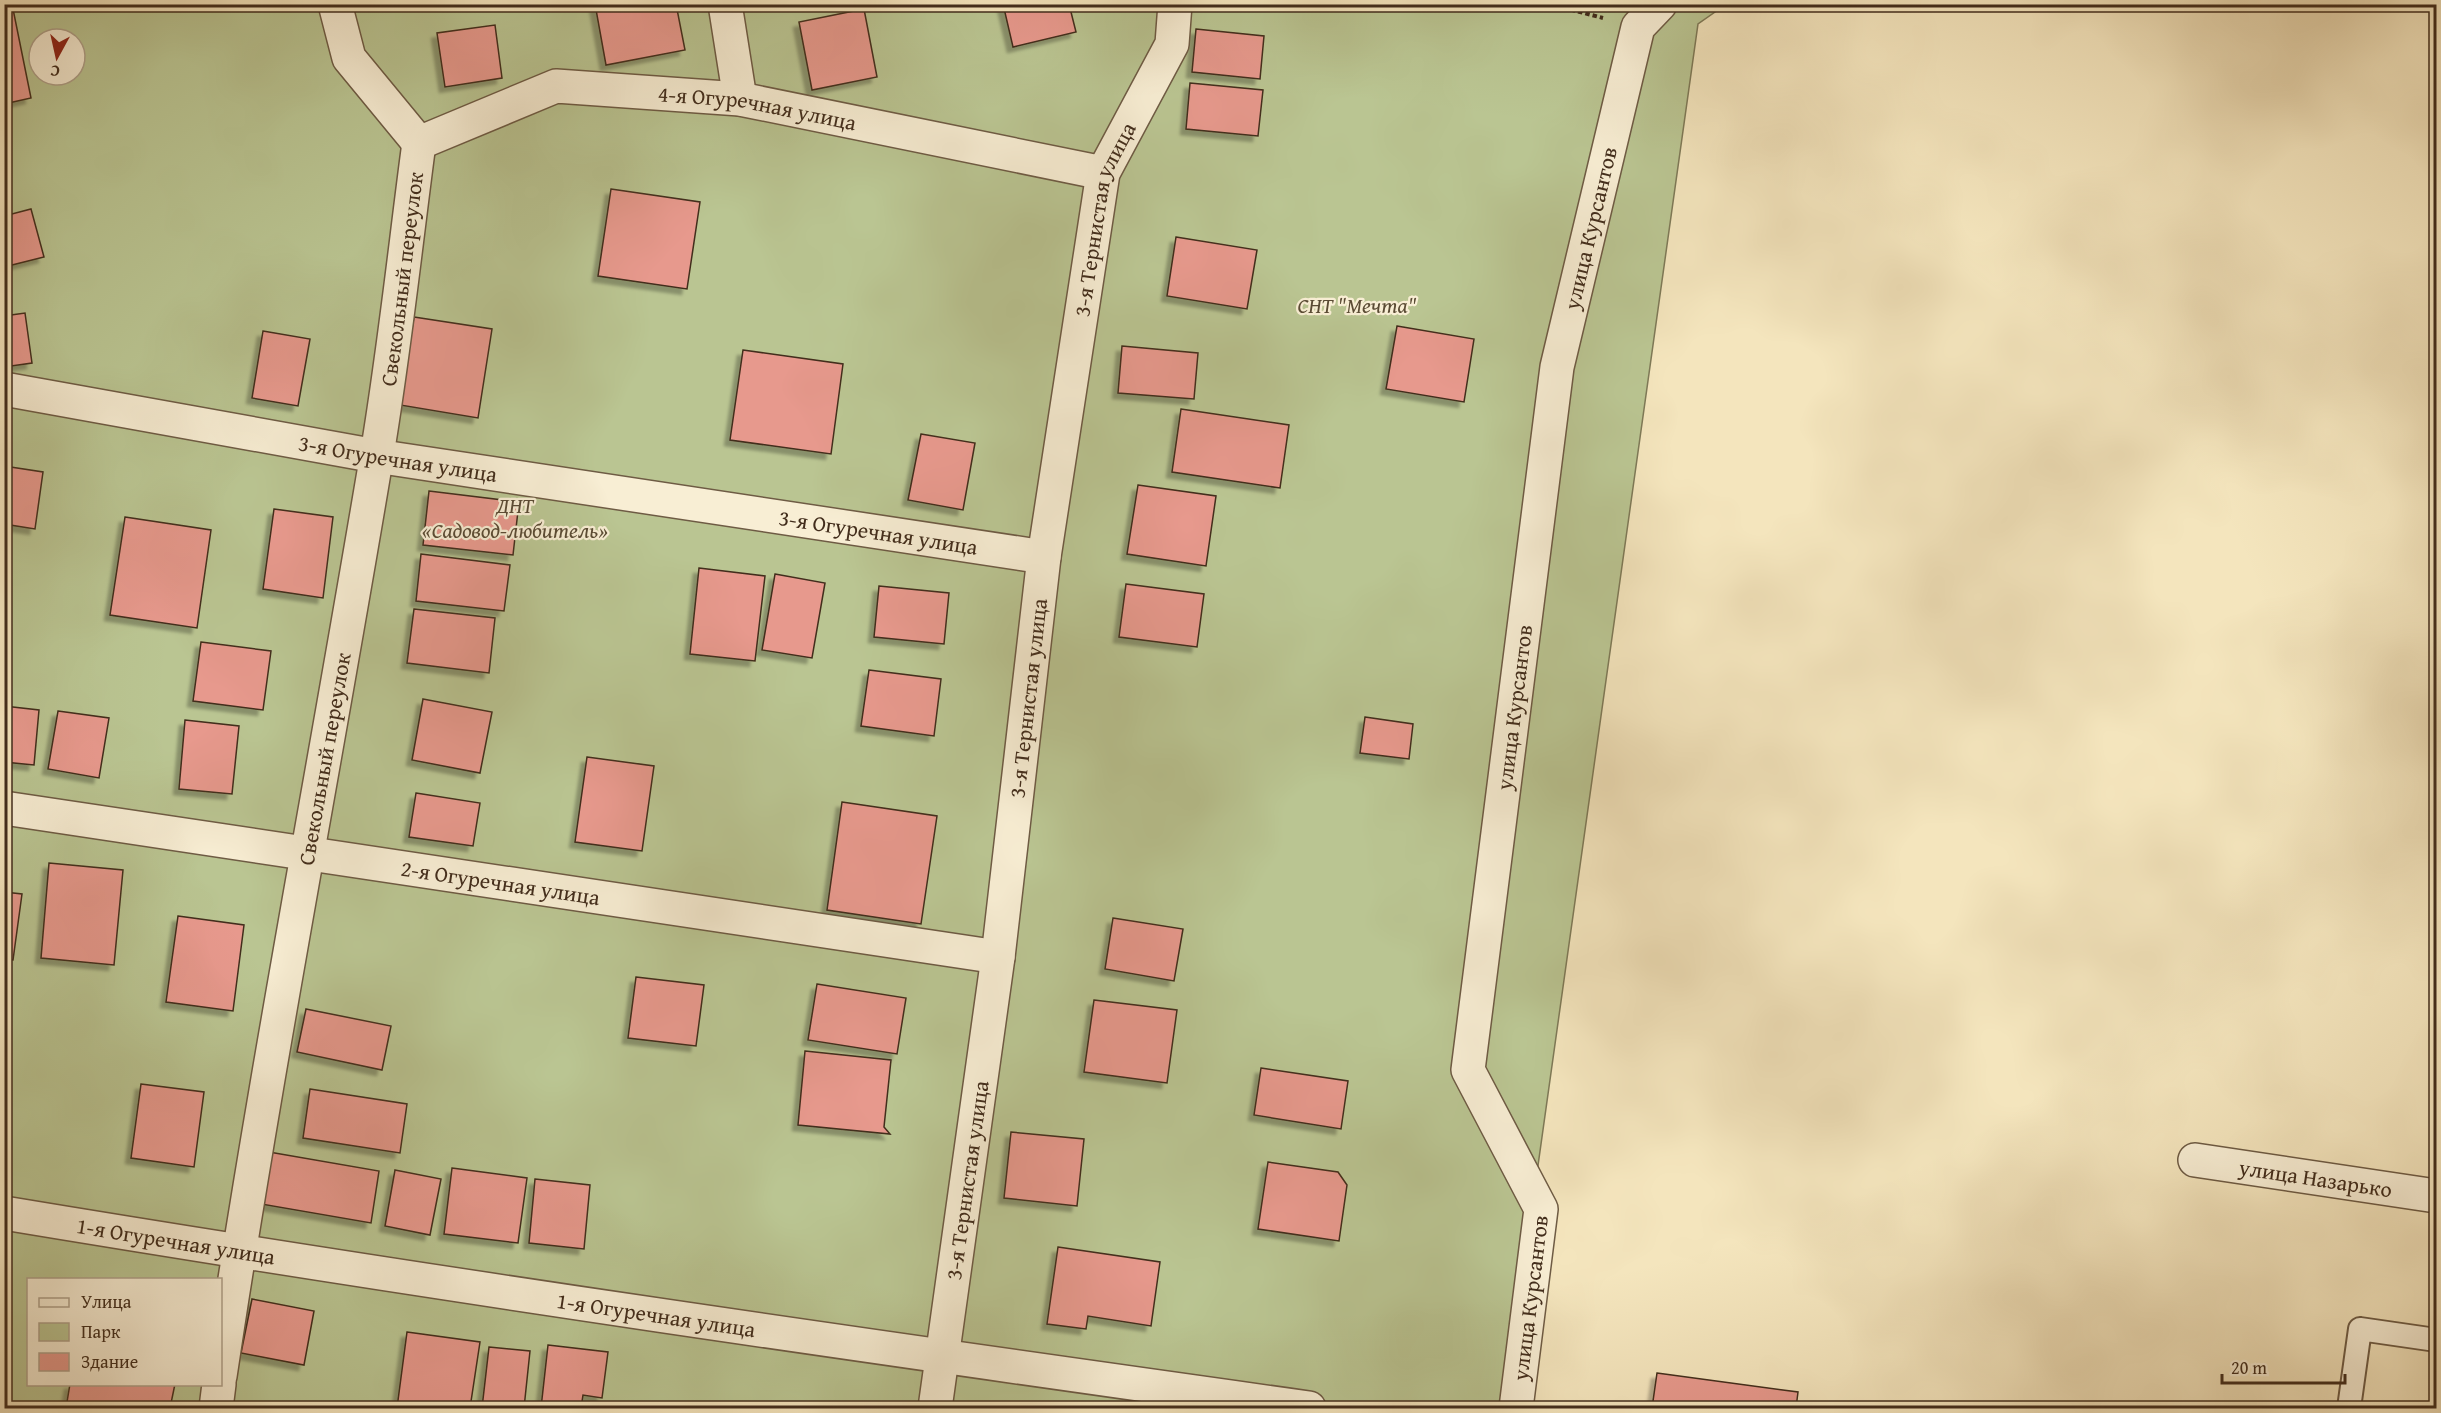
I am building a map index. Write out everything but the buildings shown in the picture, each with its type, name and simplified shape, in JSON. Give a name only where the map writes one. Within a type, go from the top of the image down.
[{"type":"street","points":[[335,4],[349,58],[419,143]]},
{"type":"street","points":[[725,4],[740,99]]},
{"type":"street","name":"3-я Тернистая улица","points":[[935,1408],[998,957],[1044,557],[1103,172],[1172,44],[1175,4]]},
{"type":"street","name":"улица Курсантов","points":[[1516,1408],[1541,1209],[1468,1070],[1557,367],[1649,16]]},
{"type":"street","name":"4-я Огуречная улица","points":[[419,143],[556,86],[740,99],[1103,172]]},
{"type":"street","name":"Свекольный переулок","points":[[222,1363],[306,853],[376,456],[419,143]]},
{"type":"street","name":"3-я Огуречная улица","points":[[4,389],[376,456],[1044,557]]},
{"type":"street","name":"2-я Огуречная улица","points":[[4,808],[998,957]]},
{"type":"street","name":"улица Назарько","points":[[2195,1160],[2436,1196]]},
{"type":"street","name":"1-я Огуречная улица","points":[[4,1213],[239,1251],[943,1357],[1309,1408]]},
{"type":"street","points":[[216,1408],[219,1386]]},
{"type":"lane","points":[[2349,1408],[2360,1329],[2436,1340]]},
{"type":"path","points":[[1549,4],[1649,16]]},
{"type":"green space","name":"ДНТ «Садовод-любитель»","points":[[5,5],[1725,5],[1698,24],[1504,1408],[5,1408]]},
{"type":"park label","name":"СНТ \"Мечта\"","points":[[1357,305]]}]
